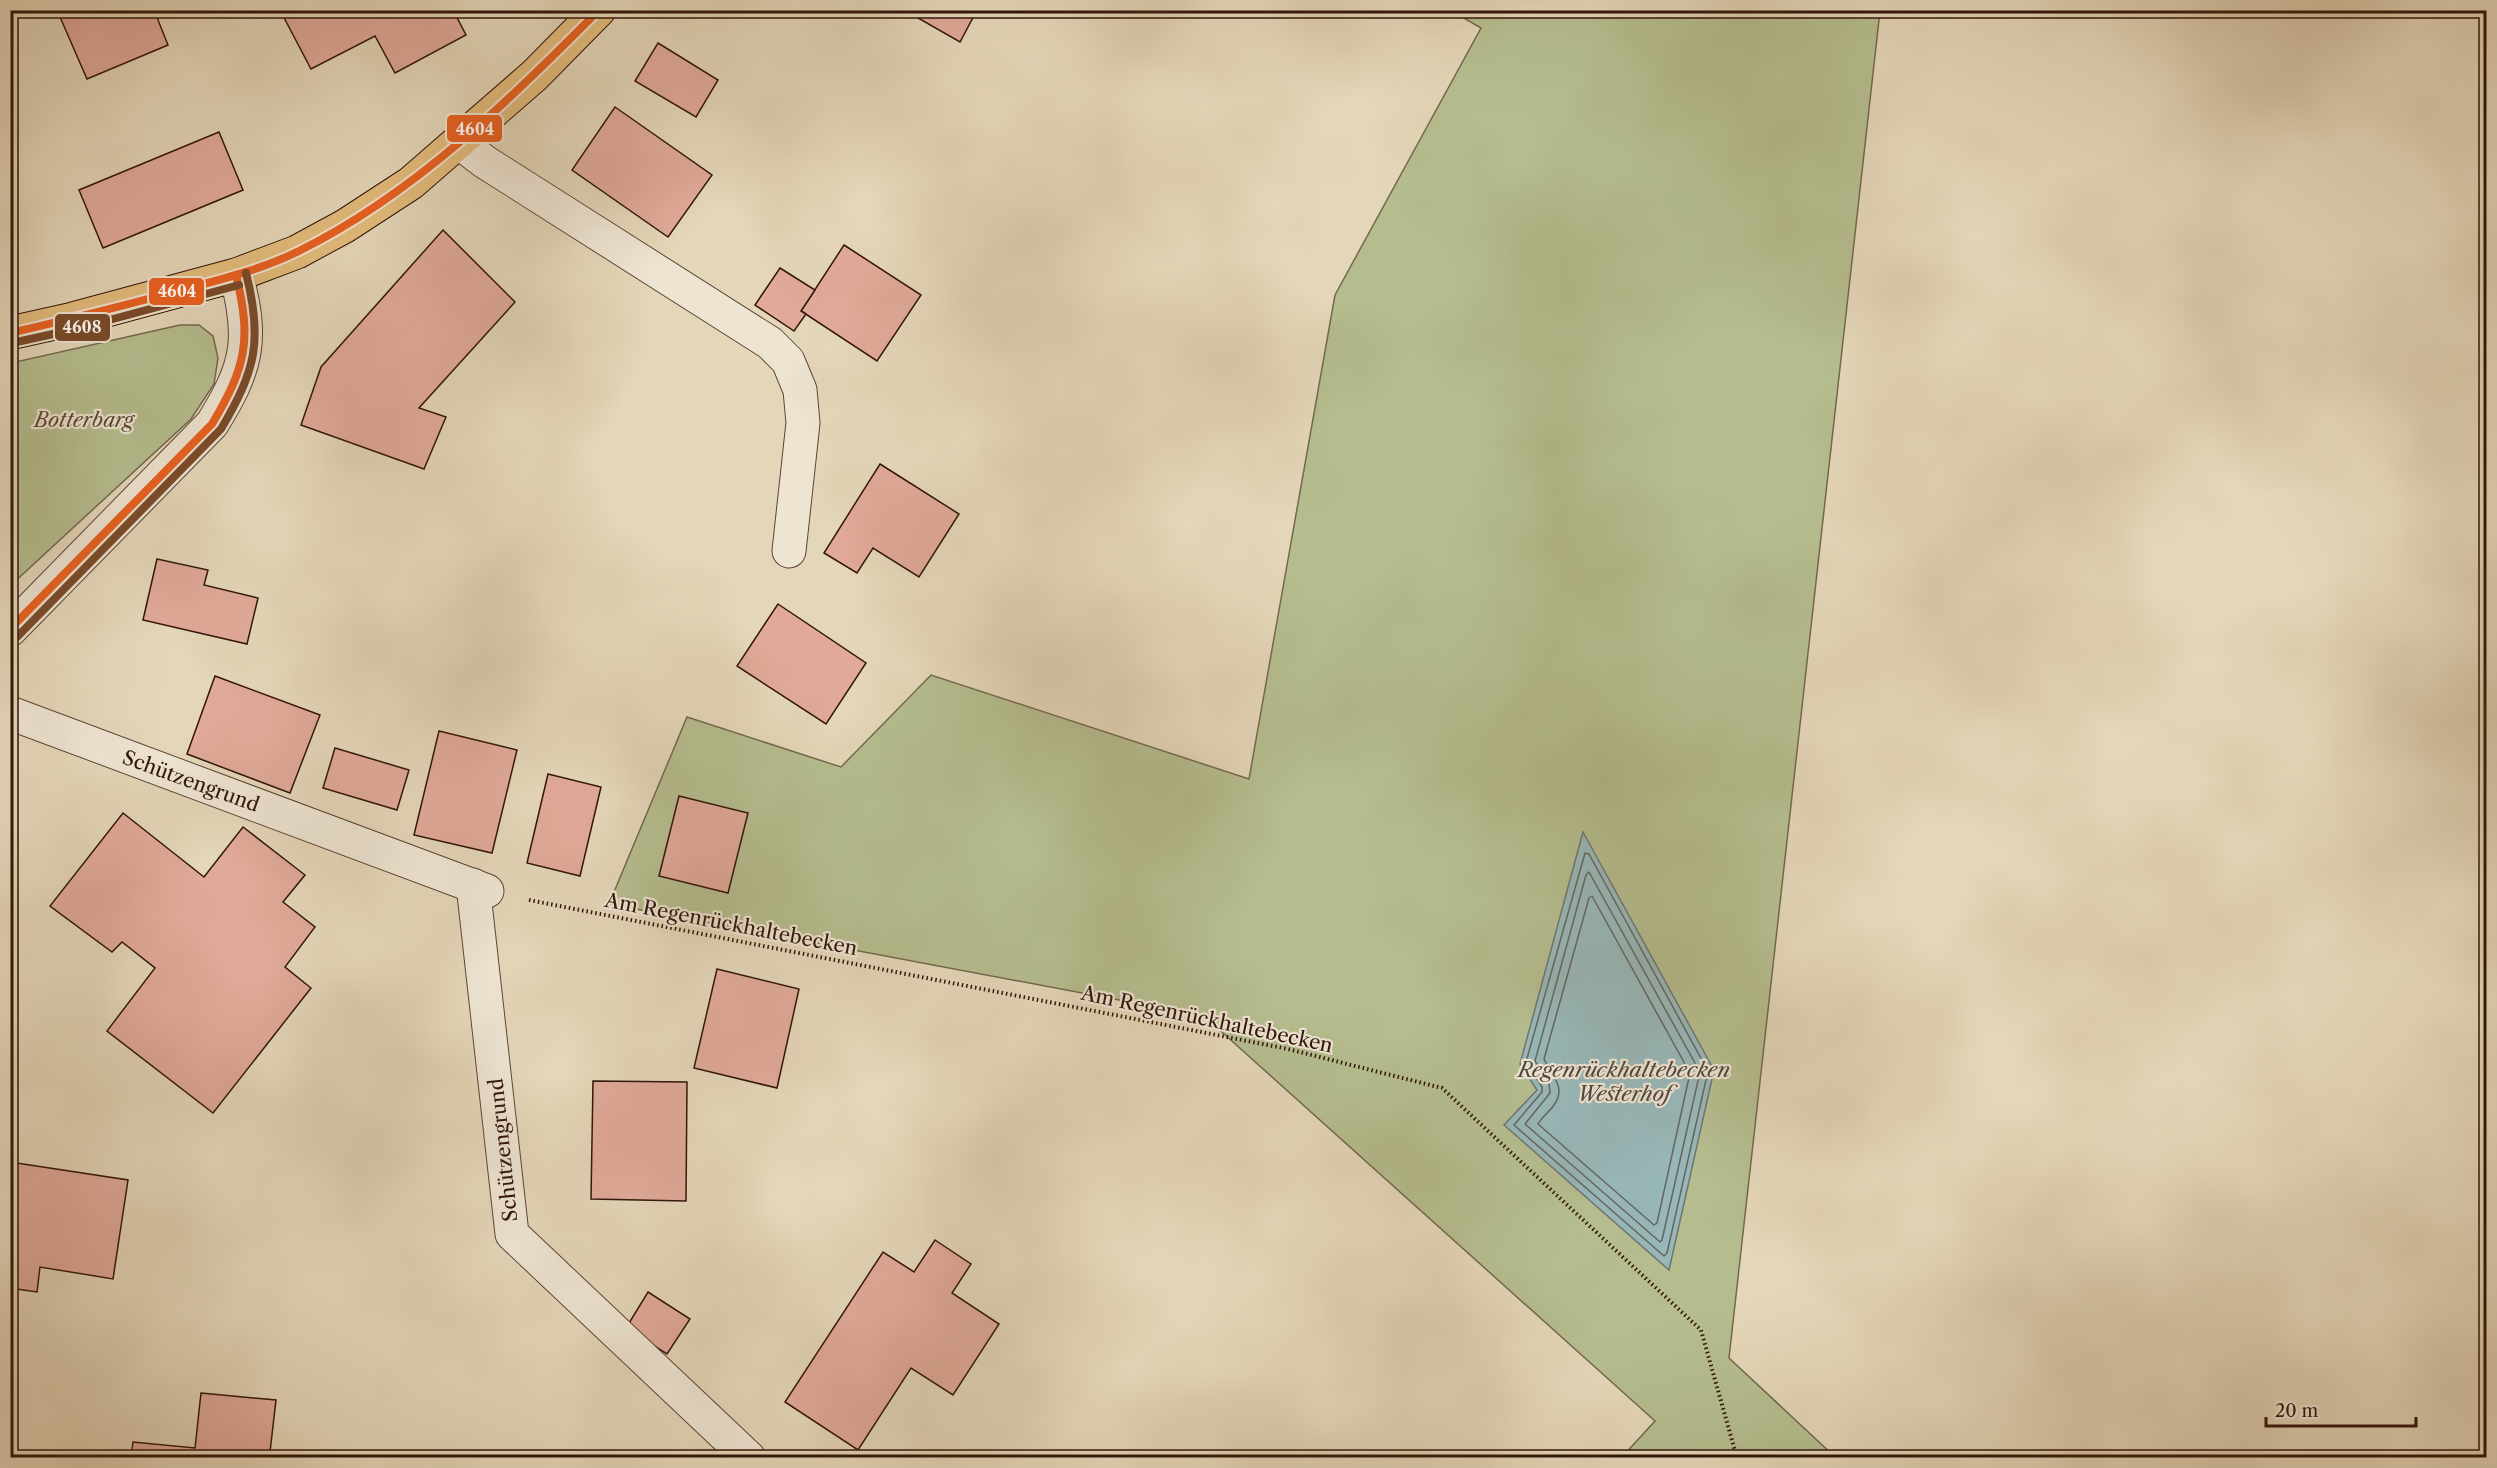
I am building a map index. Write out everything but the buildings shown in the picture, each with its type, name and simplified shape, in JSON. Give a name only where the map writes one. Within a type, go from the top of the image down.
[{"type":"main road","points":[[10,333],[73,319],[236,275],[297,252],[411,183],[460,143],[535,75],[599,10]]},
{"type":"street","points":[[460,143],[495,168],[770,342],[788,361],[800,390],[803,423],[789,551]]},
{"type":"street","points":[[10,630],[212,424],[230,395],[243,364],[247,334],[245,308],[236,275]]},
{"type":"street","name":"Schützengrund","points":[[10,713],[480,888],[512,1234],[749,1458]]},
{"type":"path","name":"Am Regenrückhaltebecken","points":[[480,888],[1288,1049],[1442,1088],[1701,1330],[1737,1458]]},
{"type":"green space","points":[[1452,11],[1880,11],[1729,1358],[1835,1457],[1622,1457],[1655,1421],[1204,1016],[609,904],[687,717],[841,767],[931,675],[1249,779],[1335,295],[1481,28]]},
{"type":"green space","name":"Botterbarg","points":[[180,325],[199,325],[213,336],[218,358],[214,384],[191,419],[11,585],[11,363]]},
{"type":"water","name":"Regenrückhaltebecken Westerhof","points":[[1583,832],[1714,1070],[1669,1270],[1504,1125],[1537,1090],[1520,1064]]},
{"type":"transit line","name":"4604","points":[[10,333],[239,274],[285,258],[341,228],[421,174],[458,143],[530,78],[599,10]]},
{"type":"transit line","name":"4608","points":[[17,637],[221,429],[242,389],[253,354],[254,317],[246,273]]},
{"type":"transit line","name":"4604","points":[[10,629],[212,424],[232,386],[243,352],[244,318],[236,275]]},
{"type":"transit line","name":"4608","points":[[12,343],[76,329],[239,285]]}]
